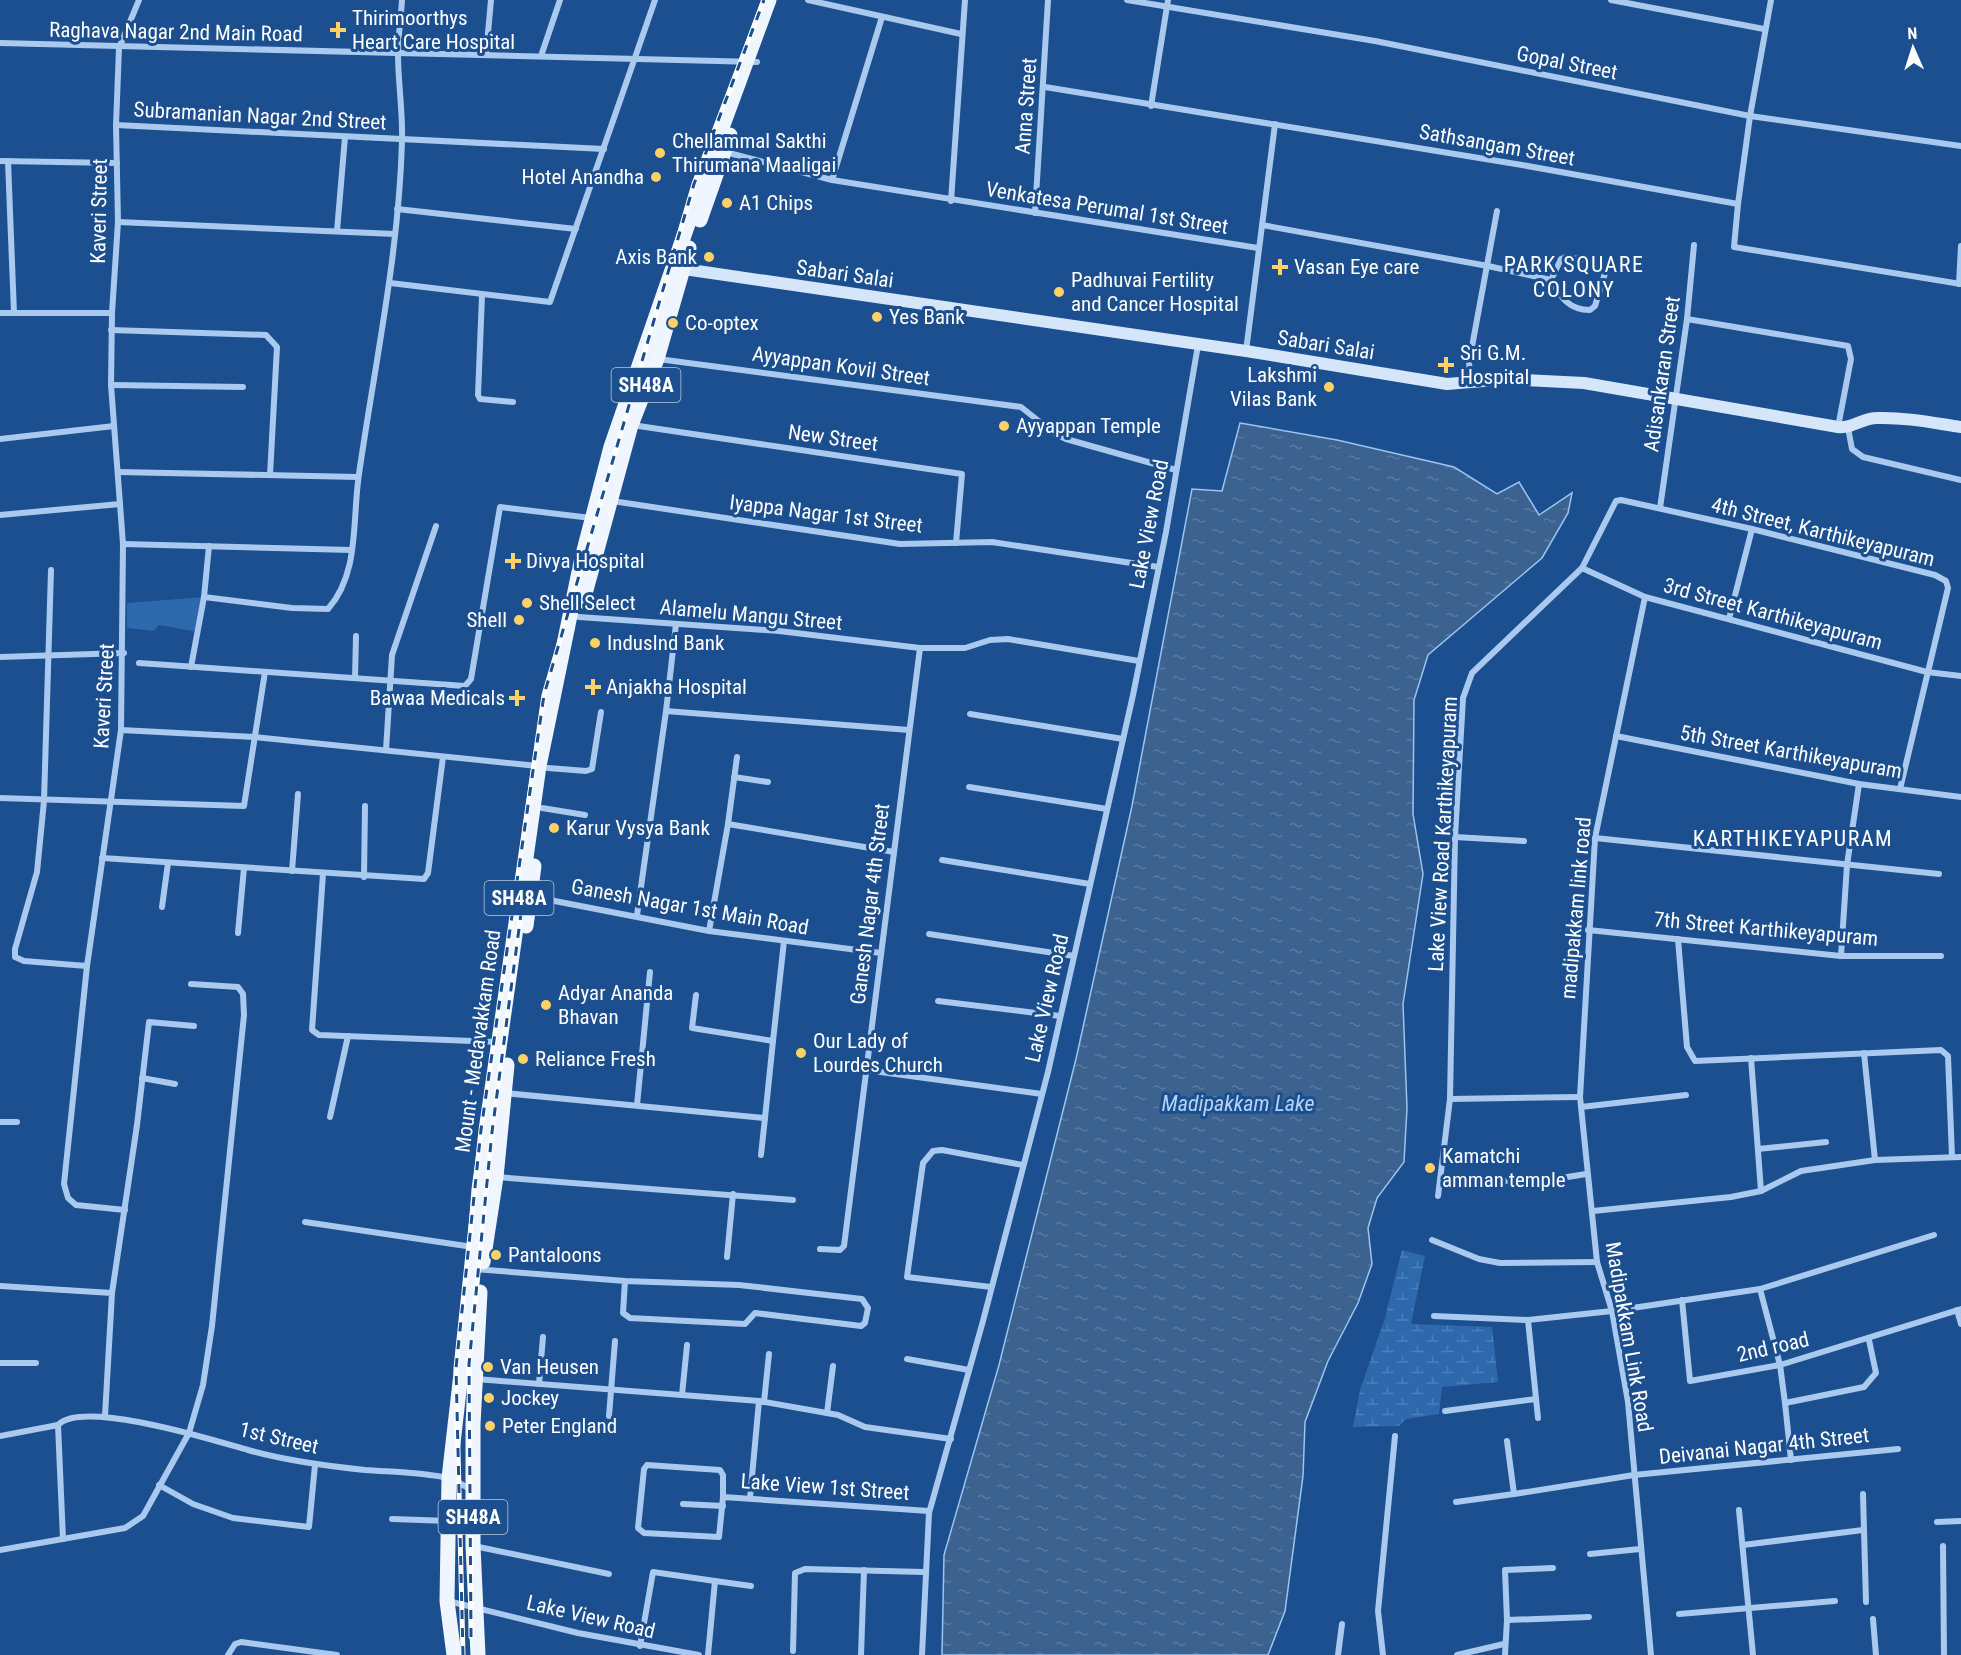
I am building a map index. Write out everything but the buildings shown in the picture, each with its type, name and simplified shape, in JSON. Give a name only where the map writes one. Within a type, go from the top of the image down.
[{"type":"main road","name":"Mount - Medavakkam Road","points":[[454,1655],[447,1601],[449,1478],[477,1269],[496,1177],[524,896],[542,808],[544,767],[579,617],[611,447],[724,151],[769,0]]},
{"type":"main road","name":"Mount - Medavakkam Road","points":[[478,1655],[473,1491],[477,1269],[475,1247],[479,1189],[544,767],[591,518],[603,499],[657,359],[678,269],[752,62],[780,0]]},
{"type":"main road","name":"Sabari Salai","points":[[678,269],[1246,351],[1447,384],[1507,379],[1584,382],[1843,428]]},
{"type":"main road","points":[[1843,428],[1863,419],[1879,417],[1961,427]]},
{"type":"street","points":[[119,48],[139,0]]},
{"type":"street","points":[[204,597],[292,608],[328,609],[339,596],[350,568],[358,477],[390,283],[395,234],[402,140],[398,54],[402,0]]},
{"type":"street","points":[[486,55],[491,0]]},
{"type":"street","points":[[541,56],[560,0]]},
{"type":"street","points":[[390,283],[482,296],[550,302],[655,0]]},
{"type":"street","points":[[808,0],[960,34]]},
{"type":"street","points":[[951,201],[960,34],[965,0]]},
{"type":"street","name":"Anna Street","points":[[1035,213],[1045,87],[1048,0]]},
{"type":"street","name":"Gopal Street","points":[[1127,0],[1375,41],[1750,116],[1961,146]]},
{"type":"street","points":[[1151,106],[1168,0]]},
{"type":"street","points":[[1611,0],[1764,29]]},
{"type":"street","points":[[1771,0],[1750,116],[1734,247],[1960,284],[1961,246]]},
{"type":"street","points":[[832,180],[882,17]]},
{"type":"street","name":"Raghava Nagar 2nd Main Road","points":[[0,44],[752,62]]},
{"type":"street","name":"Kaveri Street","points":[[119,48],[116,125],[118,222],[111,313],[111,385],[123,544],[124,652],[121,730],[87,966],[64,1184],[68,1198],[76,1205],[124,1210]]},
{"type":"street","name":"Sathsangam Street","points":[[1045,87],[1151,106],[1275,124],[1738,204]]},
{"type":"street","points":[[1246,351],[1275,124]]},
{"type":"street","name":"Subramanian Nagar 2nd Street","points":[[116,125],[604,149]]},
{"type":"street","points":[[337,231],[345,137]]},
{"type":"street","name":"Venkatesa Perumal 1st Street","points":[[724,151],[832,180],[951,201],[1258,248]]},
{"type":"street","points":[[0,161],[117,163]]},
{"type":"street","points":[[8,161],[14,313]]},
{"type":"street","points":[[397,209],[576,229]]},
{"type":"street","points":[[1471,381],[1469,363],[1497,211]]},
{"type":"street","points":[[118,222],[395,234]]},
{"type":"street","points":[[1262,225],[1488,266],[1551,280],[1563,301],[1582,310],[1590,310],[1595,306],[1606,270],[1603,263],[1566,256],[1561,258],[1551,280]]},
{"type":"street","name":"Adisankaran Street","points":[[1660,508],[1687,319],[1694,245]]},
{"type":"street","points":[[482,296],[478,395],[480,399],[513,402]]},
{"type":"street","points":[[0,313],[111,313]]},
{"type":"street","points":[[1687,319],[1848,346],[1851,359],[1843,428],[1852,449],[1858,454],[1961,480]]},
{"type":"street","points":[[111,330],[266,335],[277,347],[270,475]]},
{"type":"street","name":"Lake View Road","points":[[922,1655],[924,1572],[930,1511],[1042,1094],[1074,956],[1139,661],[1198,345]]},
{"type":"street","name":"Ayyappan Kovil Street","points":[[657,359],[1021,407],[1055,434],[1066,439],[1176,470]]},
{"type":"street","points":[[111,385],[243,387]]},
{"type":"street","name":"New Street","points":[[631,425],[962,474],[956,543]]},
{"type":"street","points":[[0,439],[114,426]]},
{"type":"street","points":[[118,472],[358,477]]},
{"type":"street","name":"Iyappa Nagar 1st Street","points":[[603,499],[900,544],[992,542],[1158,567]]},
{"type":"street","name":"Lake View Road Karthikeyapuram","points":[[1438,1196],[1450,1099],[1455,837],[1463,698],[1467,684],[1472,673],[1496,648],[1582,568],[1616,501],[1622,500],[1660,508]]},
{"type":"street","points":[[0,515],[120,504]]},
{"type":"street","points":[[139,663],[465,687],[471,680],[500,507],[591,518]]},
{"type":"street","name":"4th Street, Karthikeyapuram","points":[[1660,508],[1935,575],[1946,581],[1948,588],[1900,789]]},
{"type":"street","points":[[386,750],[392,655],[436,526]]},
{"type":"street","points":[[1729,619],[1752,529]]},
{"type":"street","points":[[123,544],[351,550]]},
{"type":"street","points":[[191,668],[204,597],[209,546]]},
{"type":"street","name":"3rd Street Karthikeyapuram","points":[[1582,568],[1645,597],[1927,672],[1961,676]]},
{"type":"street","points":[[51,570],[44,801],[37,872],[16,938],[15,957],[24,961],[87,966]]},
{"type":"street","name":"madipakkam link road","points":[[1580,1097],[1595,838],[1645,597]]},
{"type":"street","name":"Alamelu Mangu Street","points":[[579,617],[779,632],[920,648],[964,648],[990,640],[1008,639],[1139,661]]},
{"type":"street","points":[[637,915],[666,711],[675,624]]},
{"type":"street","points":[[355,678],[356,636]]},
{"type":"street","name":"Ganesh Nagar 4th Street","points":[[820,1249],[840,1250],[844,1246],[920,648]]},
{"type":"street","points":[[0,657],[124,652]]},
{"type":"street","points":[[0,798],[244,806],[264,672]]},
{"type":"street","points":[[666,711],[909,730]]},
{"type":"street","points":[[121,730],[254,736],[586,771],[592,769],[601,712]]},
{"type":"street","points":[[970,714],[1123,739]]},
{"type":"street","name":"5th Street Karthikeyapuram","points":[[1616,736],[1859,784],[1961,797]]},
{"type":"street","points":[[102,858],[363,877],[424,879],[428,873],[443,757]]},
{"type":"street","points":[[709,931],[737,757]]},
{"type":"street","points":[[734,777],[768,782]]},
{"type":"street","points":[[1841,956],[1847,865],[1859,784]]},
{"type":"street","points":[[969,787],[1107,809]]},
{"type":"street","points":[[292,871],[298,794]]},
{"type":"street","points":[[363,877],[365,806]]},
{"type":"street","points":[[542,808],[585,815]]},
{"type":"street","points":[[728,824],[894,852]]},
{"type":"street","points":[[1455,837],[1524,841]]},
{"type":"street","points":[[1595,838],[1939,874]]},
{"type":"street","points":[[942,860],[1090,884]]},
{"type":"street","points":[[162,907],[168,863]]},
{"type":"street","points":[[238,933],[244,868]]},
{"type":"street","points":[[323,874],[312,1030],[319,1035],[500,1042]]},
{"type":"street","name":"Ganesh Nagar 1st Main Road","points":[[524,896],[637,915],[709,931],[881,953]]},
{"type":"street","name":"7th Street Karthikeyapuram","points":[[1588,930],[1841,956],[1941,956]]},
{"type":"street","points":[[929,934],[1074,956]]},
{"type":"street","points":[[1678,939],[1687,1047],[1695,1061],[1941,1050],[1948,1056],[1952,1157]]},
{"type":"street","points":[[761,1155],[783,941]]},
{"type":"street","points":[[637,1105],[650,972]]},
{"type":"street","points":[[0,1550],[124,1528],[143,1516],[189,1433],[203,1385],[212,1326],[244,1015],[243,994],[238,987],[190,984]]},
{"type":"street","points":[[696,995],[692,1028],[773,1041]]},
{"type":"street","points":[[938,1001],[1060,1016]]},
{"type":"street","points":[[105,1416],[112,1293],[149,1022],[194,1026]]},
{"type":"street","points":[[330,1117],[348,1036]]},
{"type":"street","points":[[1864,1053],[1875,1160]]},
{"type":"street","points":[[1751,1058],[1761,1191]]},
{"type":"street","points":[[866,1070],[1042,1094]]},
{"type":"street","points":[[142,1078],[175,1084]]},
{"type":"street","points":[[503,1093],[765,1118]]},
{"type":"street","points":[[1581,1107],[1686,1095]]},
{"type":"street","points":[[1450,1099],[1580,1097]]},
{"type":"street","name":"Madipakkam Link Road","points":[[1580,1097],[1586,1174],[1593,1211],[1597,1262],[1612,1311],[1628,1402],[1651,1655]]},
{"type":"street","points":[[0,1122],[17,1122]]},
{"type":"street","points":[[1758,1149],[1826,1142]]},
{"type":"street","points":[[991,1287],[907,1277],[923,1163],[933,1151],[942,1150],[1023,1165]]},
{"type":"street","points":[[1593,1211],[1731,1197],[1761,1191],[1802,1171],[1875,1160],[1961,1157]]},
{"type":"street","points":[[1495,1180],[1548,1180],[1586,1174]]},
{"type":"street","points":[[496,1177],[793,1200]]},
{"type":"street","points":[[727,1257],[733,1194]]},
{"type":"street","points":[[305,1222],[475,1247]]},
{"type":"street","points":[[1434,1316],[1528,1320],[1612,1311],[1760,1289],[1934,1235]]},
{"type":"street","points":[[1432,1240],[1479,1260],[1500,1263],[1597,1262]]},
{"type":"street","points":[[477,1269],[626,1281],[751,1286],[862,1299],[868,1308],[865,1323],[861,1326],[755,1312],[745,1324],[630,1318],[624,1313],[626,1281]]},
{"type":"street","points":[[0,1286],[112,1293]]},
{"type":"street","points":[[1760,1289],[1780,1365],[1791,1460]]},
{"type":"street","name":"2nd road","points":[[1682,1300],[1690,1381],[1780,1365],[1869,1340],[1959,1310]]},
{"type":"street","points":[[1959,1310],[1961,1324]]},
{"type":"street","points":[[1528,1320],[1538,1418]]},
{"type":"street","points":[[539,1384],[543,1337]]},
{"type":"street","points":[[1785,1403],[1864,1387],[1876,1373],[1869,1340]]},
{"type":"street","points":[[609,1416],[615,1341]]},
{"type":"street","points":[[682,1395],[687,1345]]},
{"type":"street","points":[[750,1497],[769,1354]]},
{"type":"street","points":[[907,1359],[969,1370]]},
{"type":"street","points":[[0,1363],[36,1364]]},
{"type":"street","points":[[827,1413],[833,1366]]},
{"type":"street","points":[[475,1379],[762,1401],[827,1413],[846,1418],[865,1427],[951,1439]]},
{"type":"street","points":[[1444,1411],[1536,1399]]},
{"type":"street","name":"1st Street","points":[[0,1436],[57,1425],[64,1418],[74,1416],[105,1416],[189,1433],[259,1453],[315,1465],[449,1478]]},
{"type":"street","points":[[57,1425],[63,1539]]},
{"type":"street","points":[[1383,1655],[1378,1611],[1395,1436]]},
{"type":"street","points":[[1507,1441],[1514,1494]]},
{"type":"street","name":"Deivanai Nagar 4th Street","points":[[1456,1502],[1634,1475],[1898,1449]]},
{"type":"street","name":"Lake View 1st Street","points":[[651,1464],[720,1470],[723,1475],[723,1506],[719,1537],[644,1533],[638,1528],[644,1469],[651,1464]]},
{"type":"street","points":[[159,1485],[193,1504],[233,1518],[309,1527],[315,1465]]},
{"type":"street","points":[[449,1478],[473,1491]]},
{"type":"street","points":[[1863,1494],[1866,1602]]},
{"type":"street","name":"Lake View 1st Street","points":[[723,1497],[750,1497],[930,1511]]},
{"type":"street","points":[[683,1504],[723,1506]]},
{"type":"street","points":[[1739,1510],[1753,1655]]},
{"type":"street","points":[[392,1519],[449,1521]]},
{"type":"street","points":[[1937,1522],[1961,1521]]},
{"type":"street","points":[[1743,1545],[1863,1530]]},
{"type":"street","points":[[473,1546],[609,1574]]},
{"type":"street","points":[[1943,1546],[1944,1655]]},
{"type":"street","points":[[1590,1554],[1640,1549]]},
{"type":"street","points":[[1505,1655],[1507,1620],[1505,1570],[1553,1568]]},
{"type":"street","points":[[793,1651],[795,1573],[806,1569],[924,1572]]},
{"type":"street","points":[[861,1655],[864,1570]]},
{"type":"street","points":[[640,1646],[653,1572],[751,1586]]},
{"type":"street","points":[[708,1655],[715,1581]]},
{"type":"street","name":"Lake View Road","points":[[447,1601],[477,1606],[549,1626],[640,1646],[699,1655]]},
{"type":"street","points":[[1679,1614],[1835,1601]]},
{"type":"street","points":[[1507,1620],[1589,1617]]},
{"type":"street","points":[[1873,1619],[1876,1655]]},
{"type":"street","points":[[1338,1655],[1342,1624]]},
{"type":"street","points":[[228,1655],[235,1644],[241,1642],[337,1655]]},
{"type":"street","points":[[1457,1655],[1504,1644]]},
{"type":"green space","points":[[204,597],[198,632],[159,625],[154,631],[127,628],[127,603]]},
{"type":"green space","points":[[1402,1250],[1425,1256],[1411,1324],[1492,1327],[1498,1382],[1442,1387],[1439,1414],[1406,1419],[1399,1426],[1353,1427],[1360,1390],[1385,1318]]},
{"type":"water","name":"Madipakkam Lake","points":[[1240,423],[1337,440],[1454,467],[1497,494],[1519,482],[1539,515],[1572,493],[1568,513],[1542,558],[1428,655],[1414,700],[1413,814],[1423,874],[1403,1004],[1407,1108],[1404,1162],[1377,1198],[1368,1228],[1372,1264],[1358,1303],[1328,1361],[1305,1422],[1303,1476],[1285,1611],[1268,1655],[942,1655],[944,1555],[999,1365],[1076,1059],[1132,806],[1192,489],[1222,491]]},
{"type":"railway","points":[[463,1655],[456,1368],[481,1130],[544,695],[694,184],[764,0]]},
{"type":"railway","points":[[471,1637],[469,1364],[492,1132],[522,906]]},
{"type":"place","name":"Thirimoorthys Heart Care Hospital","points":[[338,30]]},
{"type":"place","name":"Chellammal Sakthi Thirumana Maaligai","points":[[660,153]]},
{"type":"place","name":"Hotel Anandha","points":[[656,177]]},
{"type":"place","name":"A1 Chips","points":[[727,203]]},
{"type":"place","name":"Axis Bank","points":[[709,257]]},
{"type":"place","name":"Vasan Eye care","points":[[1280,267]]},
{"type":"place","name":"Padhuvai Fertility and Cancer Hospital","points":[[1059,292]]},
{"type":"place","name":"Yes Bank","points":[[877,317]]},
{"type":"place","name":"Co-optex","points":[[673,323]]},
{"type":"place","name":"Sri G.M. Hospital","points":[[1446,365]]},
{"type":"place","name":"Lakshmi Vilas Bank","points":[[1329,387]]},
{"type":"place","name":"Ayyappan Temple","points":[[1004,426]]},
{"type":"place","name":"Divya Hospital","points":[[513,561]]},
{"type":"place","name":"Shell Select","points":[[527,603]]},
{"type":"place","name":"Shell","points":[[519,620]]},
{"type":"place","name":"IndusInd Bank","points":[[595,643]]},
{"type":"place","name":"Anjakha Hospital","points":[[593,687]]},
{"type":"place","name":"Bawaa Medicals","points":[[517,698]]},
{"type":"place","name":"Karur Vysya Bank","points":[[554,828]]},
{"type":"place","name":"Adyar Ananda Bhavan","points":[[546,1005]]},
{"type":"place","name":"Our Lady of Lourdes Church","points":[[801,1053]]},
{"type":"place","name":"Reliance Fresh","points":[[523,1059]]},
{"type":"place","name":"Kamatchi amman temple","points":[[1430,1168]]},
{"type":"place","name":"Pantaloons","points":[[496,1255]]},
{"type":"place","name":"Van Heusen","points":[[488,1367]]},
{"type":"place","name":"Jockey","points":[[489,1398]]},
{"type":"place","name":"Peter England","points":[[490,1426]]},
{"type":"district","name":"PARK SQUARE COLONY","points":[[1574,276]]},
{"type":"district","name":"KARTHIKEYAPURAM","points":[[1793,838]]}]
